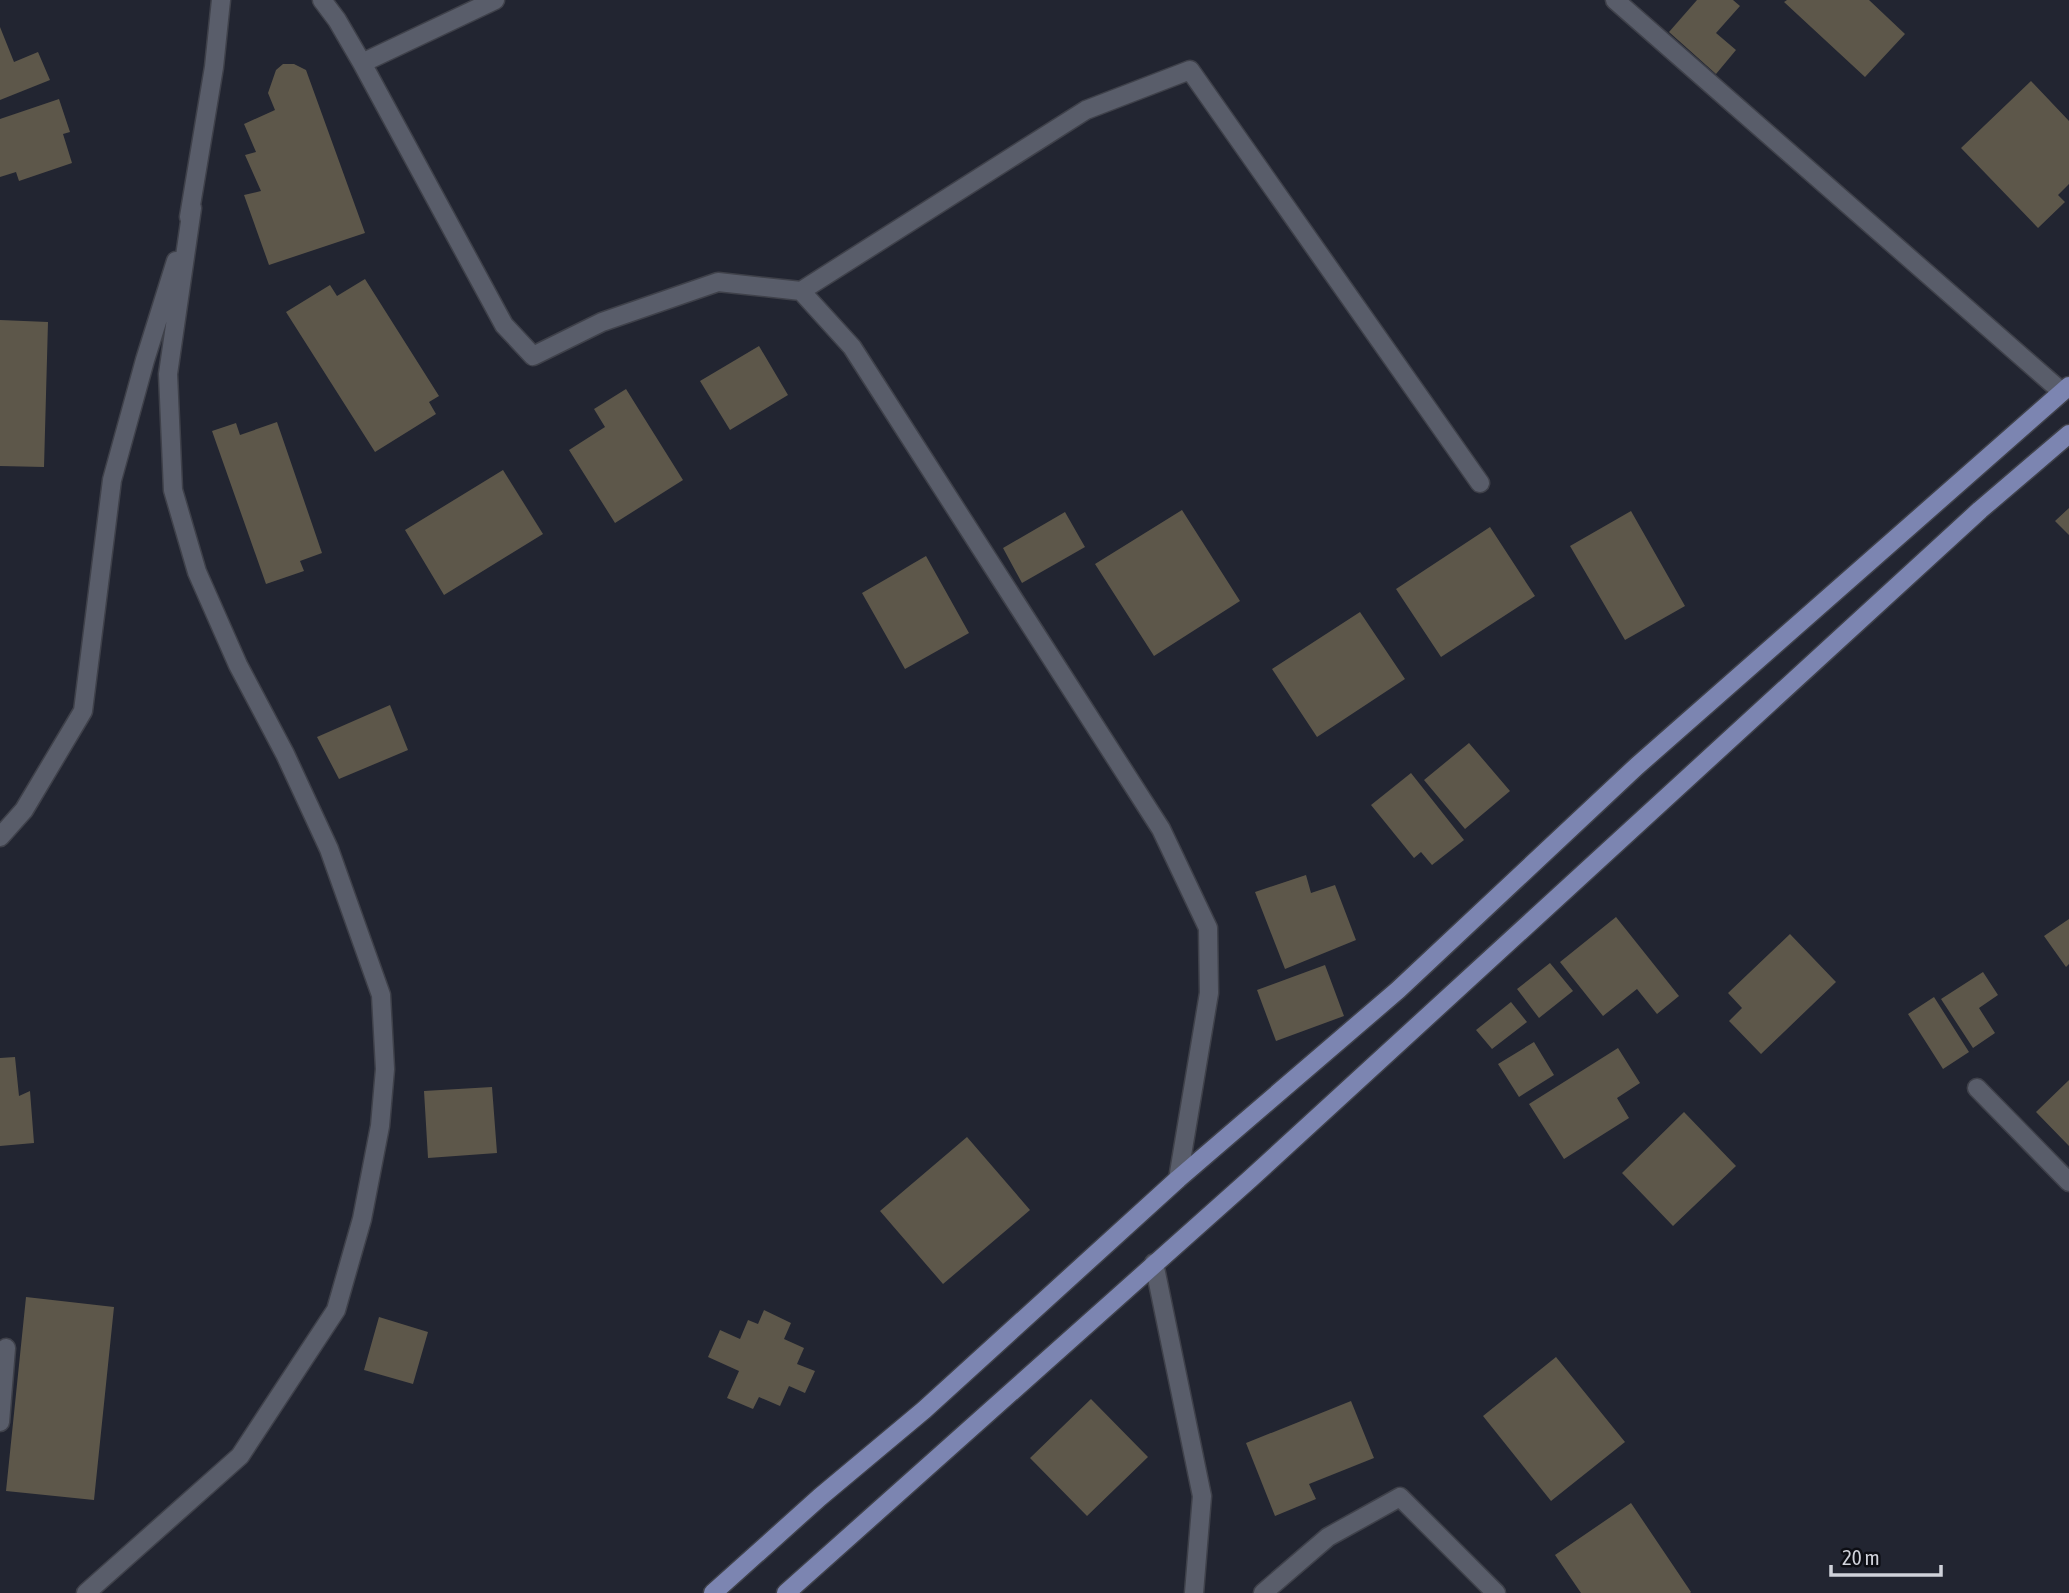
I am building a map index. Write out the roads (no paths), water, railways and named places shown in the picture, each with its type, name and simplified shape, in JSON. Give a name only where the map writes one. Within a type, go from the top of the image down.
[{"type":"main road","points":[[713,1593],[820,1497],[924,1410],[1178,1179],[1398,990],[1637,766],[2066,389]]},
{"type":"main road","points":[[786,1593],[1248,1180],[1980,510],[2069,434]]},
{"type":"street","points":[[86,1593],[240,1456],[336,1310],[362,1219],[380,1126],[385,1069],[381,995],[329,849],[285,754],[238,665],[197,572],[173,490],[168,374],[214,66],[221,0]]},
{"type":"street","points":[[322,0],[362,63],[504,325],[533,356],[602,323],[718,282],[801,291],[1086,110],[1190,70],[1480,483]]},
{"type":"street","points":[[362,63],[495,0]]},
{"type":"street","points":[[1615,0],[2066,389]]},
{"type":"street","points":[[0,837],[24,810],[83,711],[112,480],[145,360],[192,208]]},
{"type":"street","points":[[801,291],[852,347],[1161,829],[1208,928],[1209,993],[1178,1179]]},
{"type":"street","points":[[1978,1088],[2069,1182]]},
{"type":"street","points":[[1154,1263],[1202,1496],[1194,1593]]},
{"type":"street","points":[[0,1422],[6,1349]]},
{"type":"street","points":[[1264,1593],[1328,1537],[1400,1497],[1496,1593]]}]
